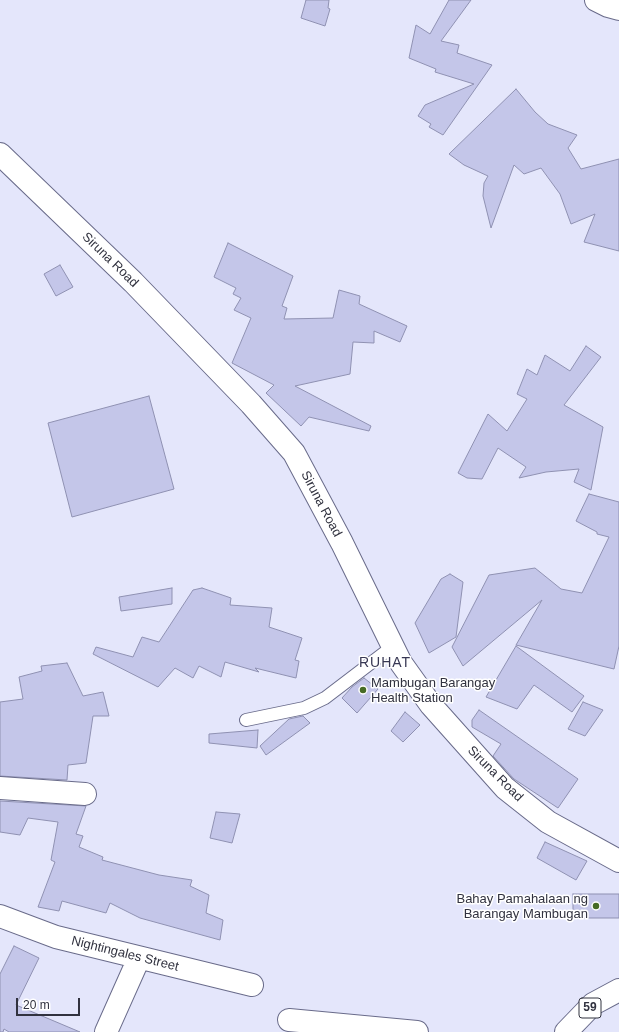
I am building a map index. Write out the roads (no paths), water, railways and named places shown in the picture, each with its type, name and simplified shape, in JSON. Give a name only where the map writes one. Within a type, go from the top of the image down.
[{"type":"street","points":[[596,0],[608,6],[619,8]]},
{"type":"street","name":"Siruna Road","points":[[0,154],[133,282],[251,404],[294,453],[342,543],[401,663],[431,706],[505,788],[548,822],[619,861]]},
{"type":"street","points":[[0,788],[85,794]]},
{"type":"street","name":"Nightingales Street","points":[[0,916],[56,937],[252,985]]},
{"type":"street","points":[[106,1032],[139,958]]},
{"type":"street","name":"59","points":[[566,1032],[593,1004],[619,990]]},
{"type":"street","points":[[289,1020],[417,1032]]},
{"type":"lane","points":[[246,720],[304,708],[325,698],[388,650]]},
{"type":"place","name":"Mambugan Barangay Health Station","points":[[363,690]]},
{"type":"place","name":"Bahay Pamahalaan ng Barangay Mambugan","points":[[596,906]]},
{"type":"district","name":"RUHAT","points":[[385,663]]}]
